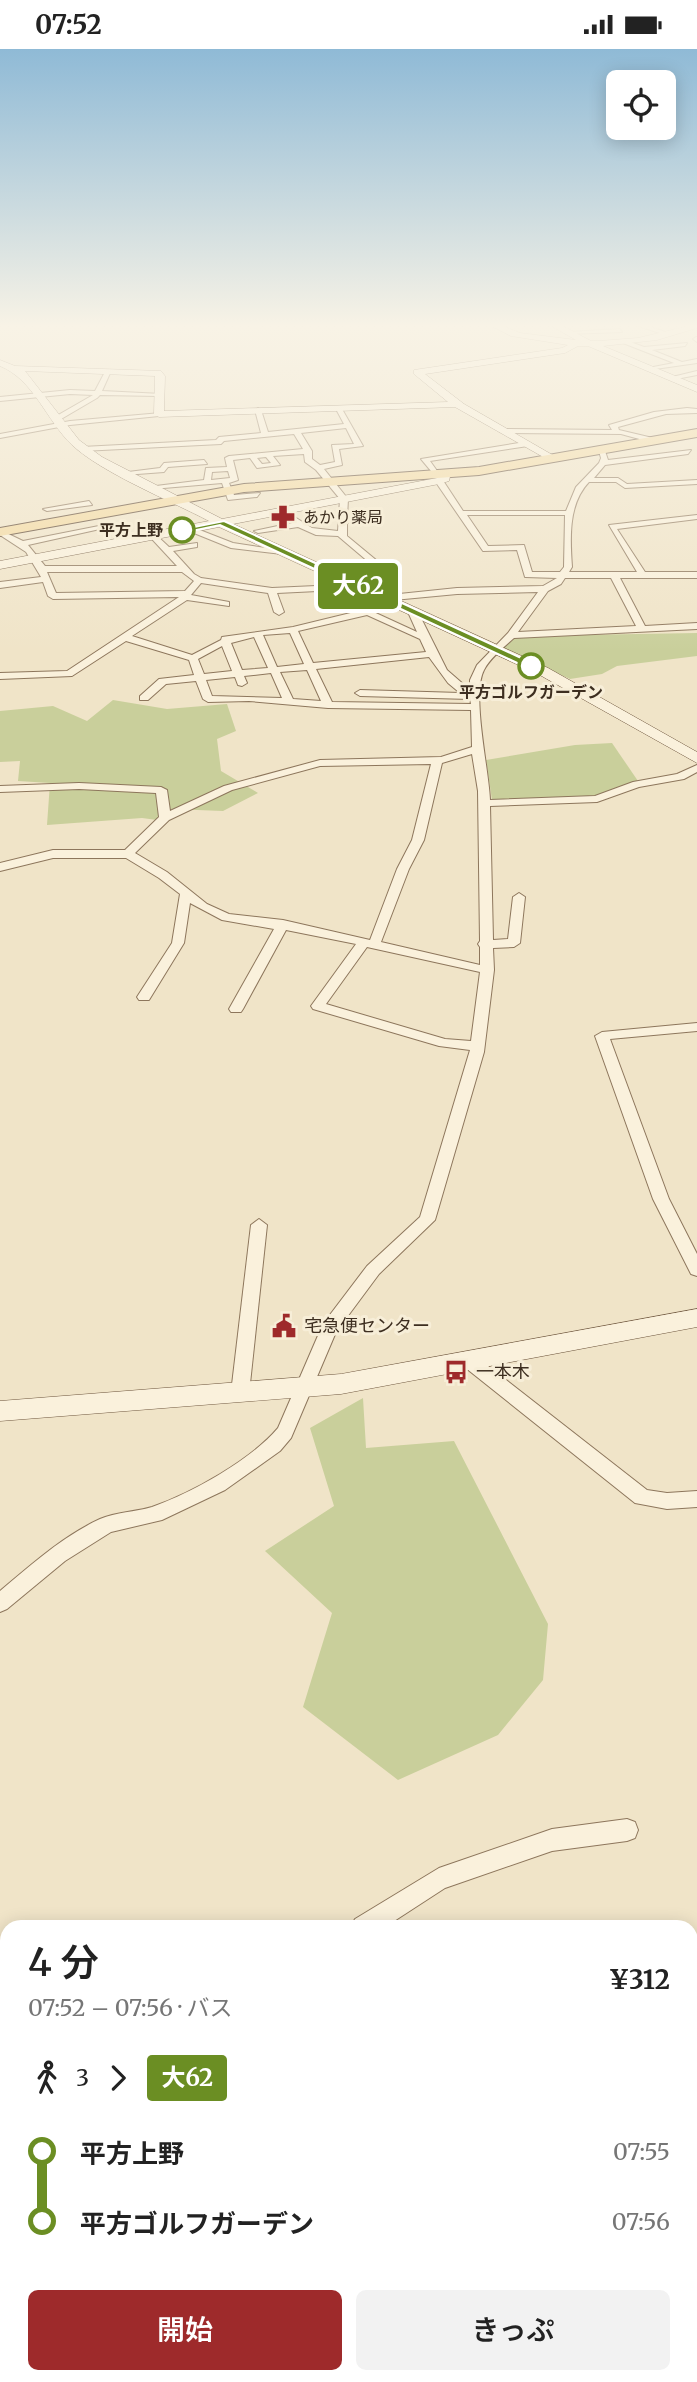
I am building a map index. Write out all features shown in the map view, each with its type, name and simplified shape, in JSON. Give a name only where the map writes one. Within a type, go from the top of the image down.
[{"type":"main road","points":[[0,532],[176,500],[227,486],[328,480],[400,482],[552,459],[602,456],[659,440],[697,433]]},
{"type":"street","points":[[68,433],[82,449],[176,500],[563,681],[654,736],[697,758]]},
{"type":"street","points":[[82,449],[137,451],[221,442],[219,439],[274,433]]},
{"type":"street","points":[[298,433],[306,447],[309,460],[344,499],[344,538],[389,574],[387,581],[371,592]]},
{"type":"street","points":[[319,468],[339,464],[335,447],[359,446],[351,433]]},
{"type":"street","points":[[506,433],[552,459]]},
{"type":"street","points":[[625,433],[659,440],[697,457]]},
{"type":"street","points":[[251,435],[258,446],[306,447]]},
{"type":"street","points":[[524,444],[425,459],[441,477],[461,513],[486,549],[521,547],[527,575],[697,575]]},
{"type":"street","points":[[181,446],[183,454],[190,454]]},
{"type":"street","points":[[152,487],[207,483],[227,486],[234,480],[229,457],[306,447]]},
{"type":"street","points":[[0,1603],[58,1555],[106,1525],[155,1514],[218,1485],[274,1446],[285,1433],[329,1329],[373,1271],[427,1220],[478,1046],[486,970],[485,803],[477,749],[475,680],[480,667],[511,635],[545,589],[558,582],[568,568],[565,536],[570,513],[578,489],[602,456],[688,452]]},
{"type":"street","points":[[252,456],[260,466],[276,465],[268,454]]},
{"type":"street","points":[[124,473],[164,470],[164,465],[204,462]]},
{"type":"street","points":[[113,467],[138,463]]},
{"type":"street","points":[[207,483],[209,470],[233,469]]},
{"type":"street","points":[[587,480],[618,480],[625,487],[697,482]]},
{"type":"street","points":[[0,585],[129,540],[344,499],[400,482]]},
{"type":"street","points":[[227,486],[231,498],[257,495]]},
{"type":"street","points":[[47,509],[89,503]]},
{"type":"street","points":[[282,511],[298,525],[321,535],[342,533]]},
{"type":"street","points":[[461,513],[570,513]]},
{"type":"street","points":[[100,514],[129,540]]},
{"type":"street","points":[[345,517],[361,514]]},
{"type":"street","points":[[345,517],[374,517]]},
{"type":"street","points":[[642,574],[612,527],[697,517]]},
{"type":"street","points":[[23,543],[114,525]]},
{"type":"street","points":[[258,531],[298,525]]},
{"type":"street","points":[[192,529],[237,550],[282,551]]},
{"type":"street","points":[[0,532],[23,543],[41,569],[53,596],[186,595],[226,604]]},
{"type":"street","points":[[154,536],[183,569],[199,580],[272,591],[545,589]]},
{"type":"street","points":[[166,550],[194,545]]},
{"type":"street","points":[[0,565],[41,569],[183,569]]},
{"type":"street","points":[[614,574],[642,628]]},
{"type":"street","points":[[0,676],[69,674],[186,595],[199,580]]},
{"type":"street","points":[[272,591],[279,613]]},
{"type":"street","points":[[124,637],[194,658],[225,639],[293,630],[367,612],[379,615],[412,635],[425,637]]},
{"type":"street","points":[[413,612],[433,654],[456,686],[475,701]]},
{"type":"street","points":[[511,635],[697,626]]},
{"type":"street","points":[[293,630],[328,705]]},
{"type":"street","points":[[257,633],[289,702]]},
{"type":"street","points":[[225,639],[249,698]]},
{"type":"street","points":[[144,698],[163,681],[433,654]]},
{"type":"street","points":[[194,658],[208,699],[249,698],[328,705],[475,701]]},
{"type":"street","points":[[360,693],[475,701]]},
{"type":"street","points":[[128,854],[165,818],[228,787],[320,763],[437,760],[453,758],[477,749]]},
{"type":"street","points":[[437,760],[418,840],[369,944],[318,1006],[443,1043],[478,1046]]},
{"type":"street","points":[[485,803],[564,803],[597,799],[638,784],[680,777],[697,768]]},
{"type":"street","points":[[0,789],[89,786],[161,790],[165,818]]},
{"type":"street","points":[[0,867],[53,854],[128,854],[186,892],[203,907],[226,917],[283,924],[486,970]]},
{"type":"street","points":[[144,997],[178,943],[186,892]]},
{"type":"street","points":[[484,944],[514,943],[519,897]]},
{"type":"street","points":[[236,1009],[283,924]]},
{"type":"street","points":[[697,1027],[602,1036],[661,1199],[697,1270]]},
{"type":"street","points":[[240,1393],[259,1225]]},
{"type":"street","points":[[0,1411],[304,1389],[697,1318]]},
{"type":"street","points":[[468,1360],[642,1497],[667,1501],[697,1499]]},
{"type":"street","points":[[374,1920],[439,1879],[552,1840],[627,1830]]},
{"type":"green space","name":"平方ゴルフガーデン","points":[[697,633],[697,656],[617,666],[602,674],[570,679],[502,648],[512,637],[518,636]]},
{"type":"green space","points":[[113,700],[167,709],[227,704],[236,731],[217,739],[221,771],[258,793],[223,811],[171,809],[157,820],[142,818],[47,825],[50,783],[18,781],[20,761],[0,762],[0,711],[53,706],[87,721]]},
{"type":"green space","points":[[612,743],[638,781],[594,797],[492,800],[486,760],[575,745]]},
{"type":"green space","points":[[363,1398],[366,1448],[454,1441],[548,1624],[543,1680],[498,1735],[398,1780],[303,1707],[332,1613],[265,1551],[334,1506],[310,1428]]},
{"type":"bus line","name":"大62","points":[[182,530],[221,523],[531,666]]},
{"type":"place","name":"あかり薬局","points":[[283,517]]},
{"type":"place","name":"平方上野","points":[[182,530]]},
{"type":"place","name":"平方ゴルフガーデン","points":[[531,666]]},
{"type":"place","name":"宅急便センター","points":[[284,1326]]},
{"type":"place","name":"一本木","points":[[456,1372]]}]
